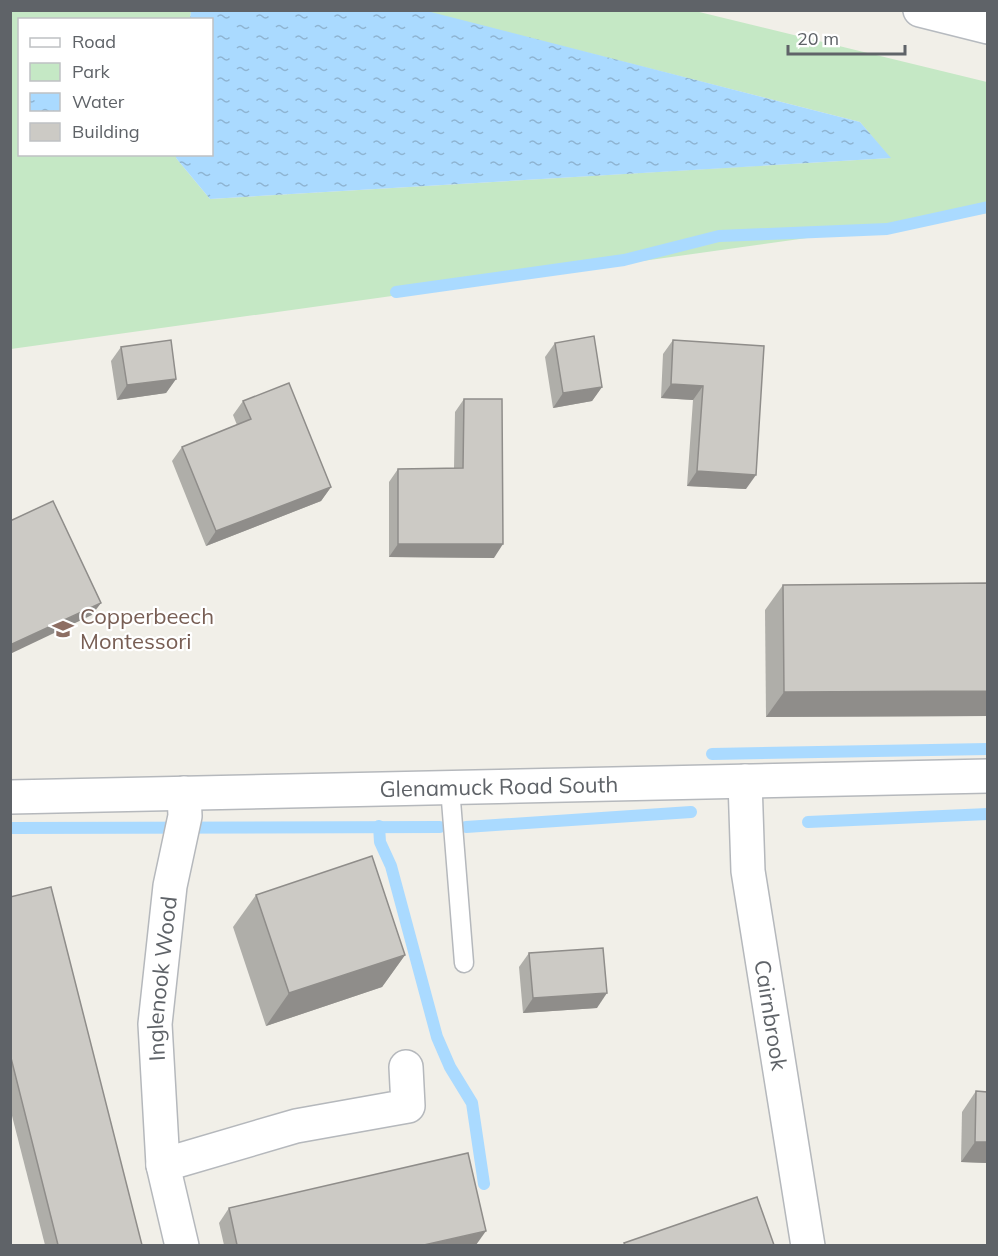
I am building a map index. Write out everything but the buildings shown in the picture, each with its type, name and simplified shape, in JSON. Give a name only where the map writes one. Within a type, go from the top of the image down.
[{"type":"street","points":[[920,10],[987,27]]},
{"type":"street","name":"Glenamuck Road South","points":[[10,797],[184,817],[450,788],[987,776]]},
{"type":"street","name":"Cairnbrook","points":[[745,781],[748,871],[808,1245]]},
{"type":"street","name":"Inglenook Wood","points":[[182,1245],[164,1165],[155,1024],[170,886],[184,817]]},
{"type":"street","points":[[164,1165],[296,1126],[408,1106],[406,1067]]},
{"type":"lane","points":[[450,788],[464,963]]},
{"type":"green space","points":[[691,10],[987,82],[987,213],[11,349],[10,11],[191,11],[190,18],[18,18],[18,156],[176,156],[210,199],[890,158],[860,122],[423,11]]},
{"type":"water","points":[[423,10],[860,122],[891,158],[210,199],[176,158],[176,156],[213,156],[213,18],[190,18],[191,11]]},
{"type":"waterway","points":[[396,292],[624,260],[719,236],[887,229],[988,207]]},
{"type":"waterway","points":[[712,754],[988,749]]},
{"type":"waterway","points":[[466,827],[691,812]]},
{"type":"waterway","points":[[808,822],[988,814]]},
{"type":"waterway","points":[[379,826],[380,842],[391,866],[437,1037],[450,1067],[472,1103],[484,1184]]},
{"type":"waterway","points":[[10,828],[440,827]]},
{"type":"place","name":"Copperbeech Montessori","points":[[63,629]]}]
